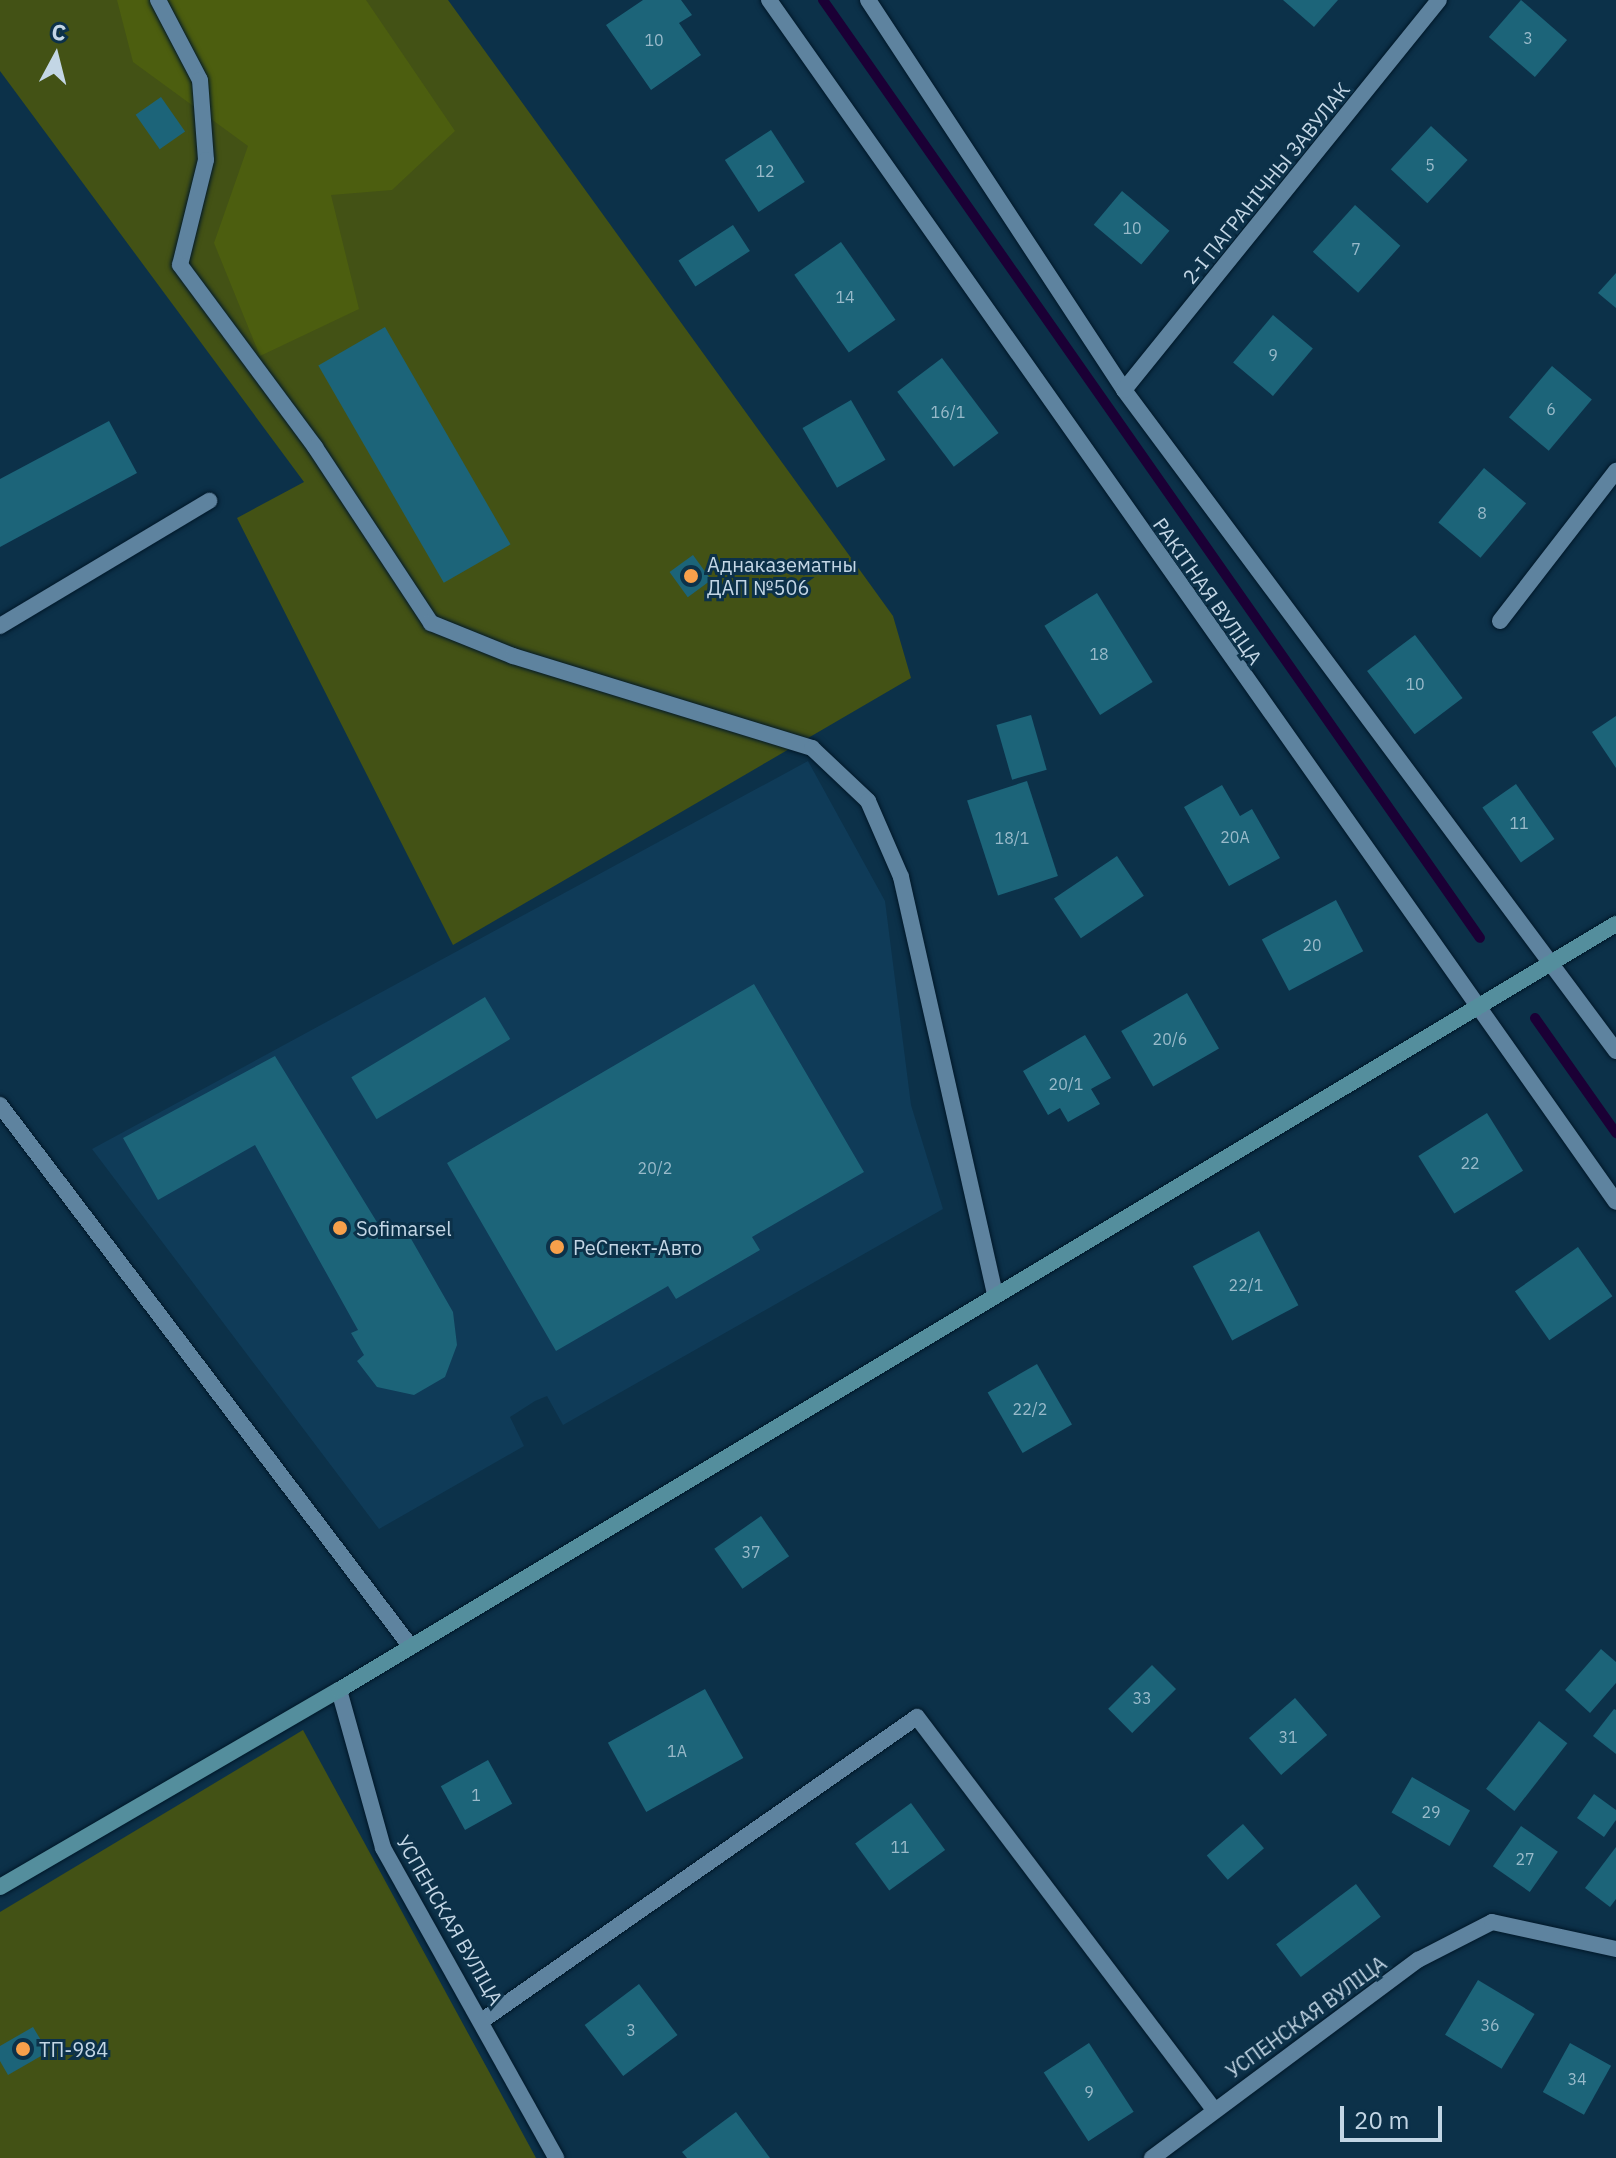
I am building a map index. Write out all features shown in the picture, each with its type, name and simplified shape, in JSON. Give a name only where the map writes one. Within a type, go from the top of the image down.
[{"type":"street","points":[[158,0],[200,80],[206,160],[180,265],[315,447],[431,623],[513,656],[812,748],[868,801],[901,877],[995,1295]]},
{"type":"street","name":"РАКІТНАЯ ВУЛІЦА","points":[[769,0],[1616,1202]]},
{"type":"street","points":[[868,0],[1124,390],[1553,960],[1616,1051]]},
{"type":"street","name":"2-І ПАГРАНІЧНЫ ЗАВУЛАК","points":[[1124,390],[1439,0]]},
{"type":"street","points":[[1500,621],[1616,471]]},
{"type":"street","points":[[0,626],[209,501]]},
{"type":"street","points":[[0,1887],[339,1690],[1616,924]]},
{"type":"street","points":[[0,1105],[411,1647]]},
{"type":"street","name":"УСПЕНСКАЯ ВУЛІЦА","points":[[339,1690],[383,1848],[483,2020],[556,2158]]},
{"type":"street","points":[[483,2020],[917,1717],[1213,2108]]},
{"type":"street","name":"УСПЕНСКАЯ ВУЛІЦА","points":[[1152,2158],[1213,2108],[1418,1960],[1492,1922],[1616,1949]]},
{"type":"shaded area","points":[[808,761],[885,901],[911,1105],[943,1209],[563,1425],[547,1396],[535,1401],[510,1417],[524,1446],[379,1529],[92,1149]]},
{"type":"green space","points":[[0,0],[448,0],[893,616],[911,678],[453,945],[237,518],[304,482],[0,71]]},
{"type":"green space","points":[[117,0],[366,0],[455,131],[392,190],[331,195],[359,309],[260,356],[214,243],[248,146],[133,62]]},
{"type":"green space","points":[[303,1730],[536,2158],[0,2158],[0,1912]]},
{"type":"building","points":[[643,0],[681,0],[692,15],[679,23],[701,55],[651,90],[606,25]]},
{"type":"building","points":[[1283,0],[1338,0],[1314,27]]},
{"type":"building","points":[[1521,0],[1567,40],[1535,77],[1489,37]]},
{"type":"building","points":[[161,97],[185,131],[160,149],[136,115]]},
{"type":"building","points":[[1431,126],[1468,160],[1427,203],[1391,169]]},
{"type":"building","points":[[771,130],[805,182],[759,212],[725,160]]},
{"type":"building","points":[[1122,191],[1169,231],[1141,265],[1094,225]]},
{"type":"building","points":[[1355,205],[1400,246],[1358,293],[1313,252]]},
{"type":"building","points":[[733,225],[750,251],[695,286],[678,260]]},
{"type":"building","points":[[841,242],[895,320],[849,353],[794,275]]},
{"type":"building","points":[[1616,273],[1616,308],[1598,293]]},
{"type":"building","points":[[1273,315],[1313,348],[1273,396],[1233,362]]},
{"type":"building","points":[[385,327],[510,544],[444,583],[318,366]]},
{"type":"building","points":[[942,358],[999,433],[954,467],[897,392]]},
{"type":"building","points":[[1552,366],[1592,399],[1549,451],[1509,417]]},
{"type":"building","points":[[851,400],[886,460],[837,488],[803,428]]},
{"type":"building","points":[[109,421],[137,473],[0,547],[0,479]]},
{"type":"building","points":[[1484,468],[1526,503],[1480,558],[1438,522]]},
{"type":"building","name":"Аднаказематны ДАП №506","points":[[693,555],[711,580],[688,597],[670,572]]},
{"type":"building","points":[[1097,593],[1153,682],[1100,715],[1044,626]]},
{"type":"building","points":[[1415,635],[1463,698],[1415,734],[1367,671]]},
{"type":"building","points":[[1031,715],[1047,770],[1012,780],[996,725]]},
{"type":"building","points":[[1616,716],[1616,768],[1592,732]]},
{"type":"building","points":[[1027,781],[1058,876],[998,896],[967,800]]},
{"type":"building","points":[[1516,784],[1554,839],[1521,862],[1482,808]]},
{"type":"building","points":[[1222,785],[1240,816],[1252,809],[1280,858],[1229,886],[1184,807]]},
{"type":"building","points":[[1117,856],[1144,896],[1081,938],[1054,898]]},
{"type":"building","points":[[1336,900],[1363,951],[1289,991],[1262,939]]},
{"type":"building","points":[[754,984],[864,1172],[752,1237],[760,1250],[676,1299],[668,1286],[556,1351],[447,1163]]},
{"type":"building","points":[[1187,993],[1219,1048],[1153,1086],[1121,1031]]},
{"type":"building","points":[[485,997],[510,1039],[377,1119],[351,1077]]},
{"type":"building","points":[[1085,1035],[1111,1078],[1091,1089],[1100,1104],[1068,1122],[1060,1108],[1048,1115],[1023,1071]]},
{"type":"building","name":"Sofimarsel","points":[[275,1056],[383,1232],[402,1223],[453,1312],[457,1345],[445,1377],[414,1395],[377,1387],[357,1361],[364,1355],[351,1333],[358,1330],[255,1145],[158,1200],[123,1138]]},
{"type":"building","points":[[1487,1113],[1523,1171],[1454,1214],[1418,1156]]},
{"type":"building","points":[[1259,1231],[1298,1305],[1232,1340],[1193,1266]]},
{"type":"building","points":[[1578,1247],[1612,1296],[1549,1340],[1515,1291]]},
{"type":"building","points":[[1037,1364],[1072,1425],[1023,1453],[988,1392]]},
{"type":"building","points":[[761,1516],[789,1556],[742,1589],[714,1549]]},
{"type":"building","points":[[1601,1649],[1616,1662],[1616,1683],[1590,1713],[1565,1690]]},
{"type":"building","points":[[1152,1665],[1176,1689],[1132,1733],[1108,1709]]},
{"type":"building","points":[[705,1689],[743,1758],[646,1812],[608,1743]]},
{"type":"building","points":[[1295,1698],[1327,1735],[1281,1775],[1249,1738]]},
{"type":"building","points":[[1616,1710],[1616,1754],[1593,1736]]},
{"type":"building","points":[[1539,1721],[1567,1743],[1514,1811],[1486,1789]]},
{"type":"building","points":[[488,1760],[512,1804],[465,1830],[441,1786]]},
{"type":"building","points":[[1412,1777],[1470,1810],[1450,1846],[1392,1813]]},
{"type":"building","points":[[1594,1794],[1616,1810],[1616,1820],[1604,1837],[1577,1818]]},
{"type":"building","points":[[911,1803],[945,1850],[889,1890],[855,1844]]},
{"type":"building","points":[[1243,1824],[1264,1848],[1228,1880],[1207,1855]]},
{"type":"building","points":[[1521,1826],[1558,1852],[1530,1892],[1493,1866]]},
{"type":"building","points":[[1616,1847],[1616,1899],[1610,1907],[1585,1888]]},
{"type":"building","points":[[1356,1884],[1381,1917],[1301,1977],[1276,1944]]},
{"type":"building","points":[[1478,1980],[1535,2014],[1502,2069],[1445,2035]]},
{"type":"building","points":[[639,1984],[678,2035],[623,2076],[585,2025]]},
{"type":"building","name":"ТП-984","points":[[33,2027],[48,2052],[8,2075],[0,2061],[0,2046]]},
{"type":"building","points":[[1089,2043],[1134,2112],[1088,2141],[1044,2072]]},
{"type":"building","points":[[1570,2043],[1611,2066],[1584,2115],[1543,2092]]},
{"type":"building","points":[[736,2112],[770,2158],[687,2158],[682,2152]]},
{"type":"waterway","points":[[823,0],[1480,938]]},
{"type":"waterway","points":[[1535,1018],[1616,1133]]},
{"type":"place","name":"Аднаказематны ДАП №506","points":[[691,576]]},
{"type":"place","name":"Sofimarsel","points":[[340,1228]]},
{"type":"place","name":"РеСпект-Авто","points":[[557,1247]]},
{"type":"place","name":"ТП-984","points":[[23,2049]]}]
